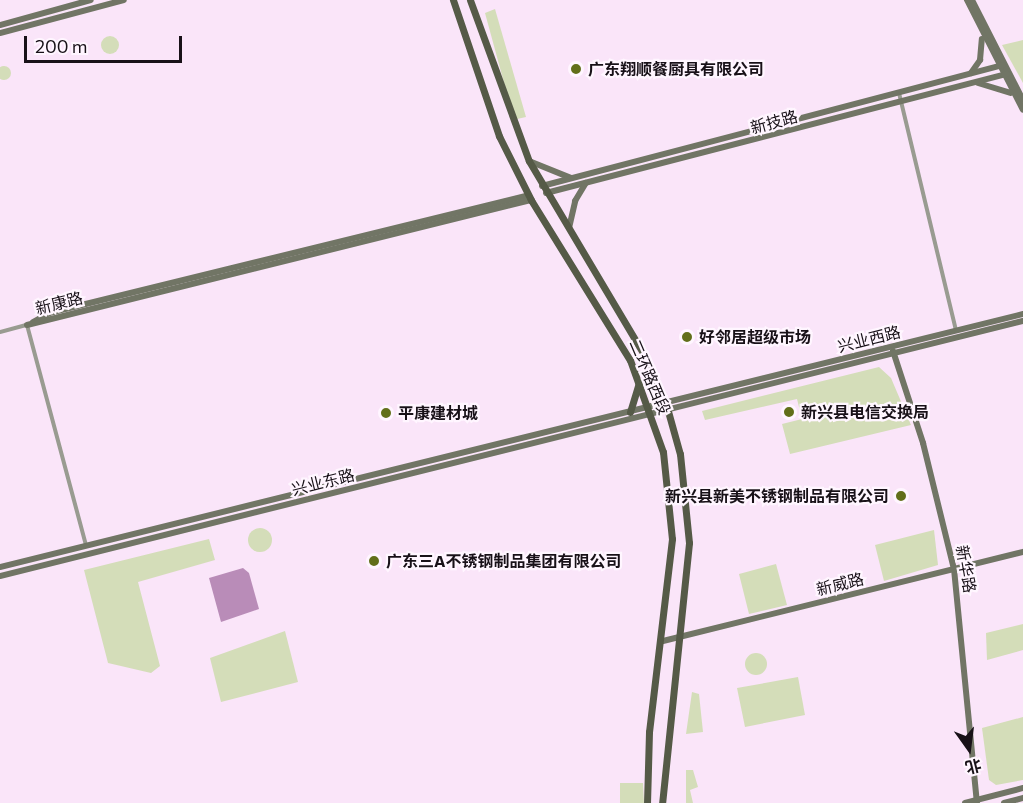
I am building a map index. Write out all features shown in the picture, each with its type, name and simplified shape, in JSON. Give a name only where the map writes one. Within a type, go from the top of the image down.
[{"type":"main road","name":"二环路西段","points":[[453,0],[475,76],[530,198],[639,380],[652,411],[668,474],[672,539],[663,640],[649,732],[647,803]]},
{"type":"main road","name":"二环路西段","points":[[470,0],[528,161],[568,232],[624,320],[667,407],[688,525],[662,803]]},
{"type":"main road","points":[[630,412],[639,380]]},
{"type":"street","points":[[0,25],[91,0]]},
{"type":"street","points":[[0,33],[124,0]]},
{"type":"street","points":[[967,0],[982,35],[1023,110]]},
{"type":"street","points":[[972,0],[1000,66]]},
{"type":"street","points":[[971,74],[980,60],[982,35]]},
{"type":"street","name":"新技路","points":[[544,189],[571,178],[1000,66]]},
{"type":"street","points":[[1005,75],[1023,100]]},
{"type":"street","name":"新技路","points":[[544,189],[586,183],[1005,75]]},
{"type":"street","points":[[975,83],[1015,96]]},
{"type":"street","points":[[899,93],[956,330]]},
{"type":"street","points":[[528,161],[571,178]]},
{"type":"street","points":[[568,232],[575,201],[586,183]]},
{"type":"street","name":"新康路","points":[[27,325],[48,313],[530,198]]},
{"type":"street","name":"兴业西路","points":[[892,351],[956,330],[1023,314]]},
{"type":"street","name":"兴业西路","points":[[652,411],[1023,321]]},
{"type":"street","points":[[0,332],[27,325],[86,545]]},
{"type":"street","name":"新华路","points":[[892,351],[923,443],[954,569],[977,801]]},
{"type":"street","name":"兴业东路","points":[[0,567],[630,412],[652,411]]},
{"type":"street","name":"兴业东路","points":[[0,576],[652,411]]},
{"type":"street","name":"新威路","points":[[663,640],[1023,552]]},
{"type":"street","points":[[964,803],[1023,788]]},
{"type":"street","points":[[1004,803],[1023,798]]},
{"type":"green space","points":[[495,9],[526,117],[517,119],[509,101],[485,13]]},
{"type":"green space","points":[[110,36],[116,39],[119,45],[116,51],[110,54],[104,51],[101,45],[104,39]]},
{"type":"green space","points":[[1023,40],[1023,83],[1002,45]]},
{"type":"green space","points":[[4,66],[9,68],[11,73],[9,78],[4,80],[-1,78],[-3,73],[-1,68]]},
{"type":"green space","points":[[879,367],[891,378],[911,425],[790,454],[782,424],[802,419],[797,399],[705,420],[702,411]]},
{"type":"green space","points":[[260,528],[268,532],[272,540],[268,548],[260,552],[252,548],[248,540],[252,532]]},
{"type":"green space","points":[[934,530],[938,565],[884,581],[875,545]]},
{"type":"green space","points":[[209,539],[215,560],[138,582],[160,666],[151,673],[108,663],[84,570]]},
{"type":"green space","points":[[776,564],[787,605],[749,614],[739,574]]},
{"type":"green space","points":[[1023,624],[1023,650],[987,660],[986,633]]},
{"type":"green space","points":[[285,631],[298,682],[221,702],[210,658]]},
{"type":"green space","points":[[756,653],[764,656],[767,664],[764,672],[756,675],[748,672],[745,664],[748,656]]},
{"type":"green space","points":[[798,677],[805,715],[745,727],[737,688]]},
{"type":"green space","points":[[692,692],[699,694],[703,732],[686,734]]},
{"type":"green space","points":[[1023,717],[1023,780],[996,785],[989,780],[982,728]]},
{"type":"green space","points":[[686,770],[693,770],[698,787],[690,790],[693,803],[686,803]]},
{"type":"green space","points":[[620,783],[643,783],[644,803],[620,803]]},
{"type":"shaded area","points":[[243,568],[249,573],[259,609],[221,622],[209,578]]},
{"type":"place","name":"广东翔顺餐厨具有限公司","points":[[576,69]]},
{"type":"place","name":"好邻居超级市场","points":[[687,337]]},
{"type":"place","name":"新兴县电信交换局","points":[[789,412]]},
{"type":"place","name":"平康建材城","points":[[386,413]]},
{"type":"place","name":"新兴县新美不锈钢制品有限公司","points":[[901,496]]},
{"type":"place","name":"广东三A不锈钢制品集团有限公司","points":[[374,561]]}]
